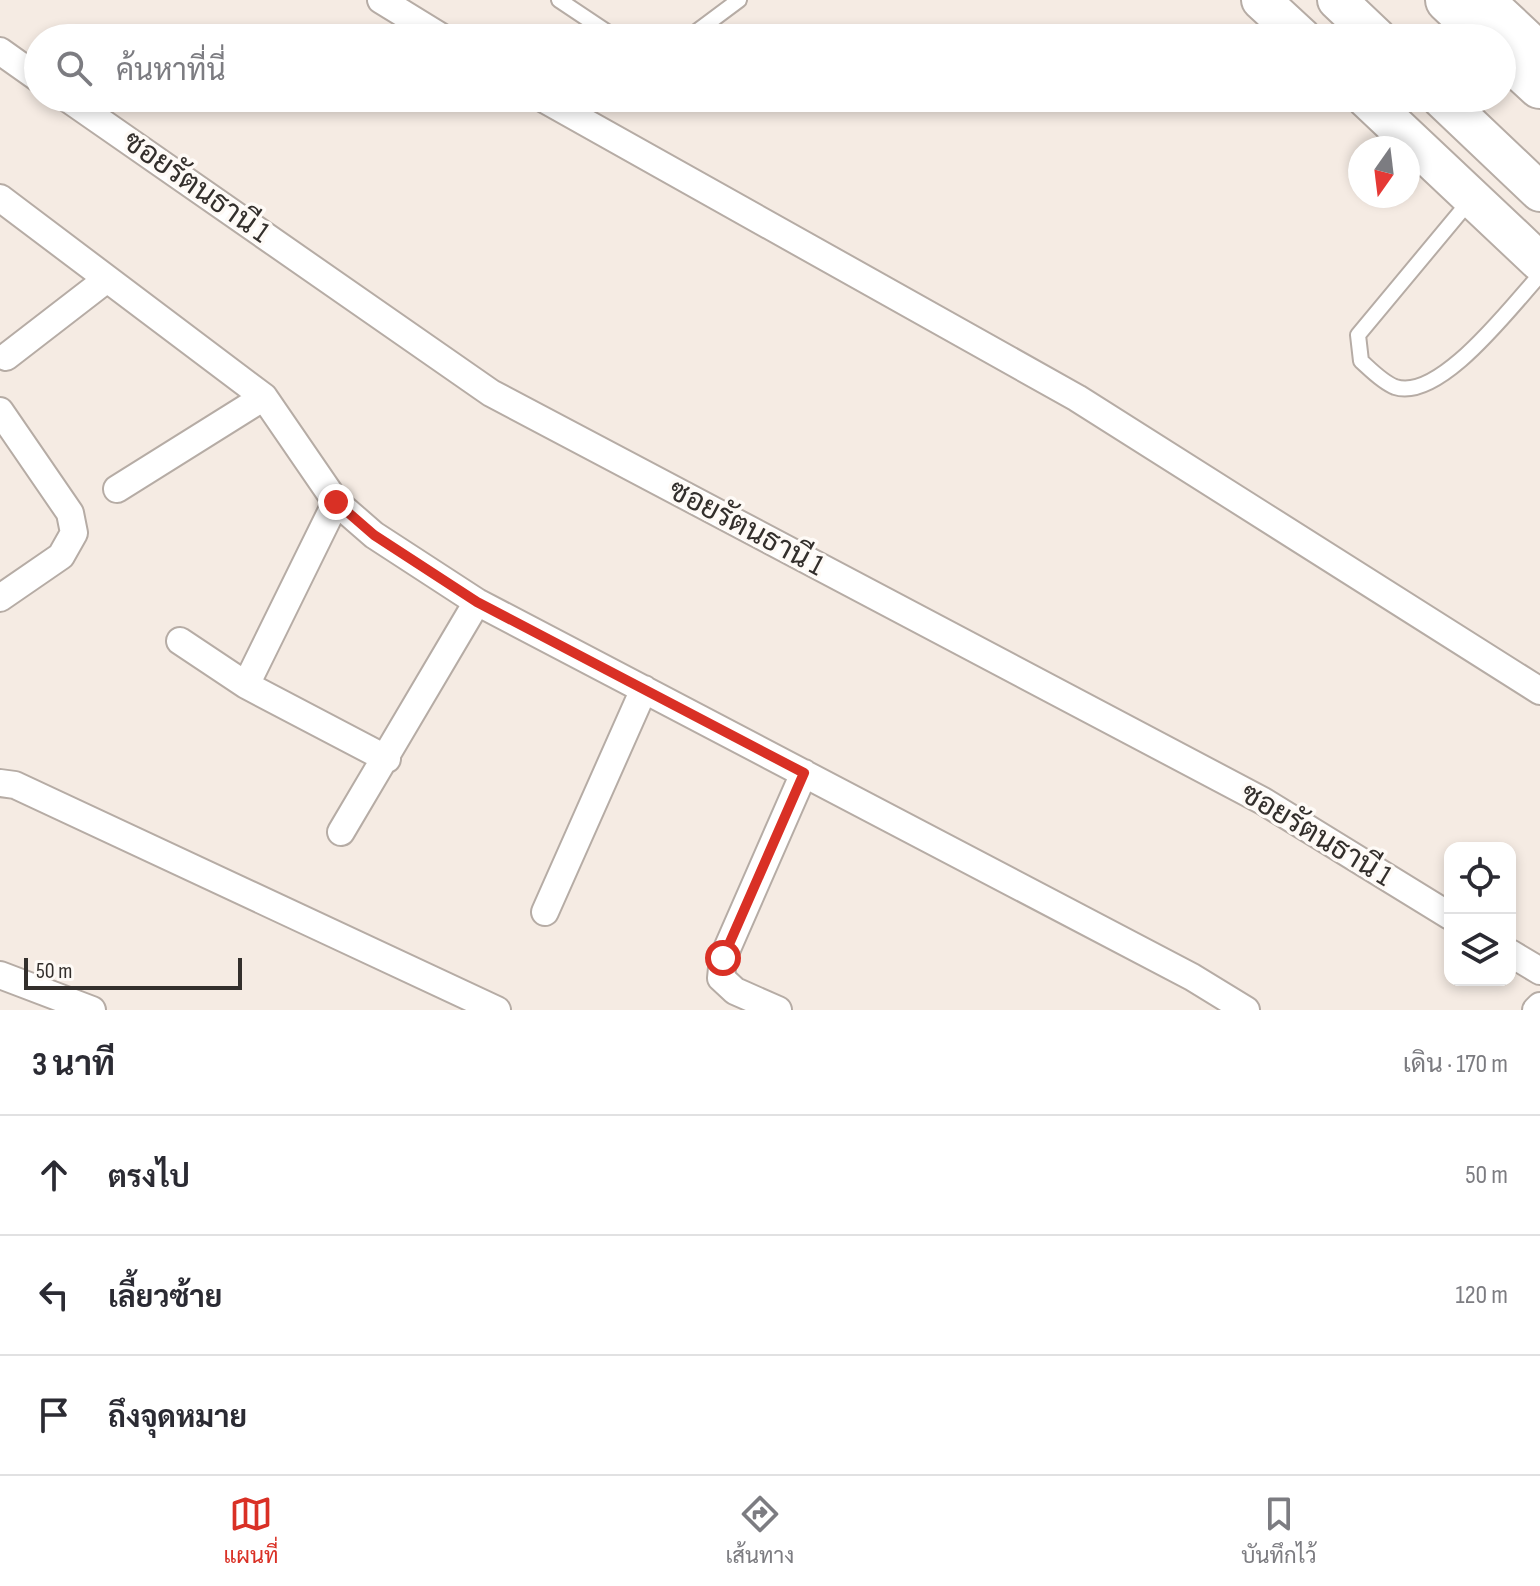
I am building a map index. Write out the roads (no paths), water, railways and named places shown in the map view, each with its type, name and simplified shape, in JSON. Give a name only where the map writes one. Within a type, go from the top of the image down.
[{"type":"highway","points":[[1448,0],[1473,24]]},
{"type":"highway","points":[[1480,0],[1506,24]]},
{"type":"highway","points":[[1516,34],[1540,56]]},
{"type":"highway","points":[[1516,64],[1540,86]]},
{"type":"main road","points":[[1261,0],[1287,24]]},
{"type":"main road","points":[[1337,0],[1362,24]]},
{"type":"main road","points":[[1381,112],[1540,262]]},
{"type":"main road","points":[[1456,112],[1540,192]]},
{"type":"street","points":[[381,0],[420,24]]},
{"type":"street","points":[[0,51],[24,68]]},
{"type":"street","name":"ซอยรัตนธานี 1","points":[[87,112],[491,393],[1263,801],[1447,914]]},
{"type":"street","points":[[567,112],[1077,398],[1540,691]]},
{"type":"street","points":[[0,198],[264,397],[336,502],[374,535],[477,602],[1192,977],[1242,1009]]},
{"type":"street","points":[[6,357],[107,279]]},
{"type":"street","points":[[117,489],[264,397]]},
{"type":"street","points":[[0,411],[70,513],[74,533],[61,556],[0,598]]},
{"type":"street","points":[[246,685],[336,502]]},
{"type":"street","points":[[341,832],[387,759],[477,602]]},
{"type":"street","points":[[180,641],[246,685],[387,759]]},
{"type":"street","points":[[545,912],[644,689]]},
{"type":"street","points":[[778,1010],[735,991],[721,978],[723,958],[804,773]]},
{"type":"street","points":[[0,783],[15,785],[497,1010]]},
{"type":"street","points":[[1516,957],[1540,971]]},
{"type":"street","points":[[0,975],[92,1010]]},
{"type":"lane","points":[[559,0],[595,24]]},
{"type":"lane","points":[[707,24],[739,0]]},
{"type":"lane","points":[[1472,198],[1358,335],[1361,361],[1394,387],[1410,389],[1434,381],[1477,344],[1540,275]]}]
